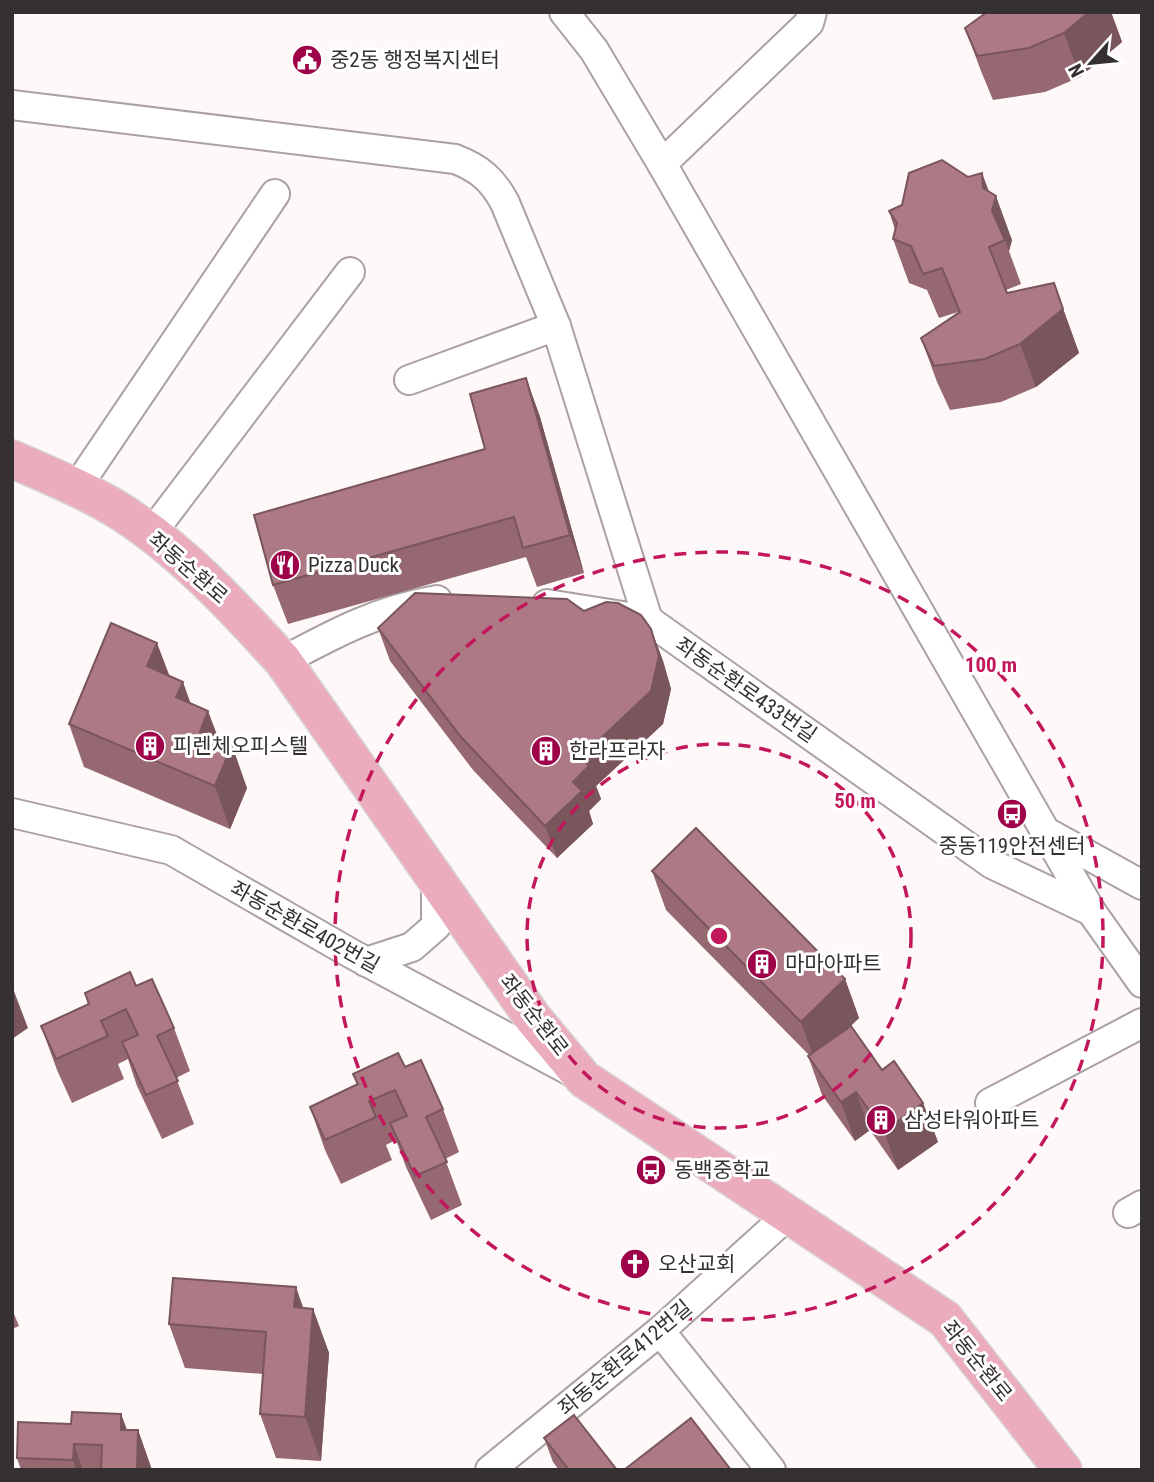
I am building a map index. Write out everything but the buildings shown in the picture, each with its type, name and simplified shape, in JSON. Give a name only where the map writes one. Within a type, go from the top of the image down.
[{"type":"main road","name":"좌동순환로","points":[[12,459],[76,487],[115,508],[151,534],[201,576],[283,661],[533,1018],[584,1079],[946,1319],[1063,1470]]},
{"type":"street","points":[[564,12],[594,50],[662,164],[1050,834],[1091,911]]},
{"type":"street","points":[[662,164],[809,23],[812,12]]},
{"type":"street","points":[[12,106],[455,159],[477,167],[498,188],[556,326],[648,620]]},
{"type":"street","points":[[76,487],[275,194]]},
{"type":"street","points":[[151,534],[350,272]]},
{"type":"street","points":[[409,380],[556,326]]},
{"type":"street","points":[[283,661],[354,623],[410,605],[457,597]]},
{"type":"street","name":"좌동순환로433번길","points":[[520,600],[648,620],[992,864],[1091,911],[1142,983]]},
{"type":"street","name":"좌동순환로402번길","points":[[12,813],[171,850],[366,962],[584,1079]]},
{"type":"street","points":[[1050,834],[1142,885]]},
{"type":"street","points":[[366,962],[412,947],[436,926],[436,882]]},
{"type":"street","points":[[990,1103],[1142,1023]]},
{"type":"street","name":"좌동순환로412번길","points":[[491,1470],[660,1331],[789,1214]]},
{"type":"street","points":[[660,1331],[771,1470]]},
{"type":"place","name":"중2동 행정복지센터","points":[[307,60]]},
{"type":"place","name":"Pizza Duck","points":[[285,565]]},
{"type":"place","name":"피렌체오피스텔","points":[[150,746]]},
{"type":"place","name":"한라프라자","points":[[546,751]]},
{"type":"place","name":"중동119안전센터","points":[[1012,814]]},
{"type":"place","name":"마마아파트","points":[[762,964]]},
{"type":"place","name":"삼성타워아파트","points":[[881,1120]]},
{"type":"place","name":"동백중학교","points":[[651,1170]]},
{"type":"place","name":"오산교회","points":[[635,1264]]}]
